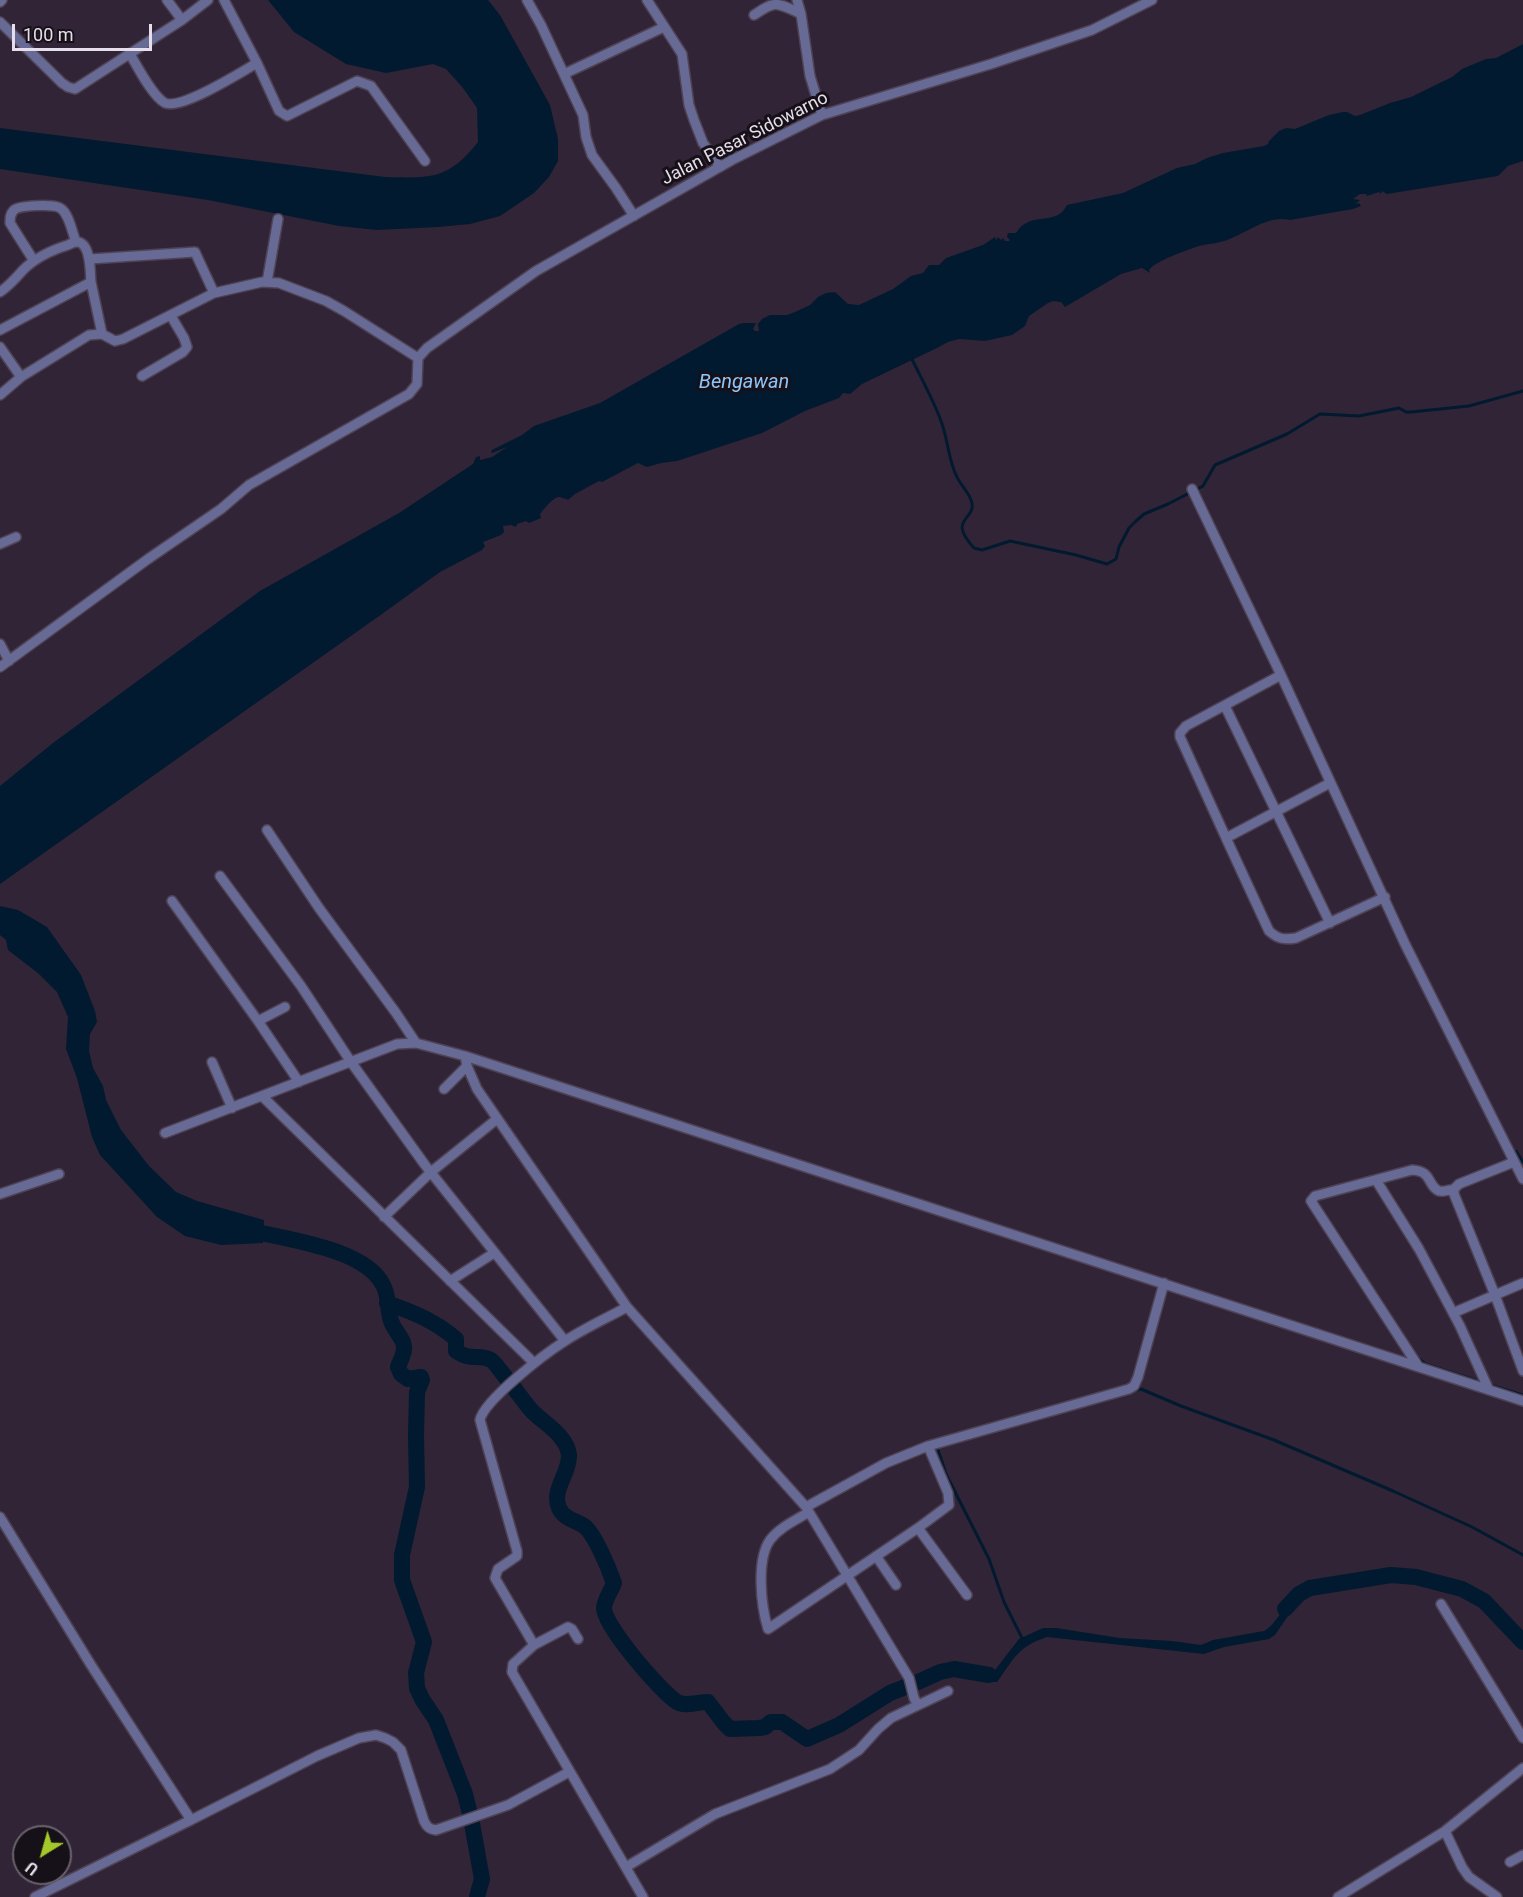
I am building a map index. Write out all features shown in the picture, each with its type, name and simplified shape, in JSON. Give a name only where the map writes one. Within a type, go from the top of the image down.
[{"type":"street","points":[[167,0],[182,20]]},
{"type":"street","points":[[0,22],[62,82],[75,89],[182,20],[208,0]]},
{"type":"street","points":[[224,0],[282,115],[287,116],[357,81],[371,86],[424,161]]},
{"type":"street","points":[[529,0],[583,114],[586,137],[592,155],[634,216]]},
{"type":"street","points":[[647,0],[682,54],[689,105],[703,143],[720,167]]},
{"type":"street","points":[[797,0],[810,76],[822,115]]},
{"type":"street","name":"Jalan Pasar Sidowarno","points":[[418,358],[427,348],[536,271],[720,167],[822,115],[991,64],[1092,30],[1152,0]]},
{"type":"street","points":[[753,15],[772,3],[801,14]]},
{"type":"street","points":[[564,74],[664,27]]},
{"type":"street","points":[[130,54],[156,96],[165,103],[175,104],[195,97],[256,63]]},
{"type":"street","points":[[34,261],[10,223],[10,216],[18,207],[59,207],[64,213],[76,242]]},
{"type":"street","points":[[267,282],[278,219]]},
{"type":"street","points":[[0,292],[34,261],[55,249],[80,242],[90,259],[91,282],[102,334]]},
{"type":"street","points":[[90,259],[195,252],[214,293]]},
{"type":"street","points":[[0,330],[91,282]]},
{"type":"street","points":[[0,395],[21,377],[89,335],[102,334],[115,341],[123,339],[214,293],[267,282],[279,283],[344,311],[418,358],[417,384],[409,394],[249,485],[221,509],[0,668]]},
{"type":"street","points":[[142,376],[183,352],[187,347],[171,316]]},
{"type":"street","points":[[0,347],[21,377]]},
{"type":"street","points":[[1191,489],[1281,675],[1410,954],[1523,1179]]},
{"type":"street","points":[[0,544],[16,537]]},
{"type":"street","points":[[0,644],[9,661]]},
{"type":"street","points":[[1281,675],[1186,726],[1180,733],[1180,738],[1269,931],[1284,940],[1296,938],[1385,897]]},
{"type":"street","points":[[1225,706],[1330,923]]},
{"type":"street","points":[[1226,838],[1330,783]]},
{"type":"street","points":[[267,830],[319,908],[416,1043]]},
{"type":"street","points":[[220,876],[301,986],[351,1062],[431,1172],[565,1341]]},
{"type":"street","points":[[172,901],[299,1082]]},
{"type":"street","points":[[258,1021],[285,1007]]},
{"type":"street","points":[[165,1133],[397,1044],[416,1043],[1523,1401]]},
{"type":"street","points":[[444,1089],[466,1061]]},
{"type":"street","points":[[466,1061],[477,1089],[627,1307],[807,1510],[909,1678],[916,1701]]},
{"type":"street","points":[[212,1062],[231,1108]]},
{"type":"street","points":[[263,1096],[534,1363]]},
{"type":"street","points":[[384,1216],[431,1172],[497,1119]]},
{"type":"street","points":[[1418,1366],[1311,1203],[1312,1199],[1315,1196],[1412,1170],[1425,1173],[1436,1189],[1441,1192],[1454,1189],[1459,1184],[1514,1162]]},
{"type":"street","points":[[0,1194],[59,1174]]},
{"type":"street","points":[[1376,1180],[1419,1249],[1453,1313],[1489,1390]]},
{"type":"street","points":[[1454,1189],[1523,1371]]},
{"type":"street","points":[[450,1281],[494,1253]]},
{"type":"street","points":[[1453,1313],[1523,1283]]},
{"type":"street","points":[[929,1449],[950,1500],[949,1505],[768,1629],[762,1582],[765,1548],[775,1534],[807,1510],[886,1463],[929,1449],[1129,1389],[1136,1383],[1138,1377],[1164,1284]]},
{"type":"street","points":[[534,1645],[495,1578],[498,1569],[517,1556],[517,1551],[480,1420],[487,1405],[534,1363],[565,1341],[627,1307]]},
{"type":"street","points":[[0,1517],[190,1820]]},
{"type":"street","points":[[918,1528],[967,1595]]},
{"type":"street","points":[[876,1556],[896,1585]]},
{"type":"street","points":[[1441,1604],[1523,1738]]},
{"type":"street","points":[[578,1639],[568,1627],[534,1645],[513,1664],[512,1672],[643,1897]]},
{"type":"street","points":[[626,1867],[715,1814],[830,1768],[859,1750],[878,1729],[916,1701],[948,1691]]},
{"type":"street","points":[[35,1897],[317,1756],[359,1738],[376,1735],[393,1742],[400,1750],[427,1827],[436,1830],[508,1805],[569,1772]]},
{"type":"street","points":[[1338,1897],[1445,1831],[1523,1768]]},
{"type":"street","points":[[1445,1831],[1462,1868],[1469,1877],[1497,1897]]},
{"type":"street","points":[[1510,1862],[1523,1854]]},
{"type":"water","points":[[268,0],[488,0],[500,15],[550,105],[558,139],[558,161],[549,177],[534,193],[500,216],[470,224],[377,230],[339,226],[208,200],[0,169],[0,128],[385,177],[438,174],[457,164],[478,142],[477,108],[446,69],[433,64],[386,73],[346,64],[294,32]]},
{"type":"water","name":"Bengawan","points":[[1523,44],[1523,161],[1508,166],[1498,176],[1387,194],[1382,191],[1381,194],[1379,192],[1367,196],[1360,194],[1353,199],[1360,200],[1355,204],[1359,203],[1361,206],[1353,209],[1265,222],[1224,241],[1199,246],[1171,257],[1153,266],[1149,270],[1150,273],[1142,268],[1121,274],[1065,307],[1061,302],[1048,303],[1029,316],[1025,326],[1012,335],[985,341],[959,339],[948,342],[862,384],[850,394],[843,393],[839,398],[805,411],[762,433],[677,461],[647,467],[638,463],[602,482],[599,481],[568,500],[556,498],[540,514],[541,518],[529,523],[526,521],[517,524],[516,527],[503,526],[504,532],[483,542],[485,546],[482,550],[440,572],[0,884],[0,786],[53,743],[260,591],[399,513],[473,464],[476,457],[480,456],[480,460],[492,457],[507,447],[492,453],[492,450],[522,435],[534,426],[600,403],[739,324],[756,323],[753,329],[759,331],[758,324],[762,319],[770,315],[787,315],[795,312],[810,305],[826,293],[835,292],[848,304],[859,305],[893,289],[911,276],[923,273],[929,265],[939,265],[946,258],[983,245],[995,237],[996,240],[998,237],[1009,241],[1008,233],[1016,233],[1029,222],[1056,216],[1067,205],[1123,193],[1177,168],[1223,153],[1264,146],[1279,131],[1286,128],[1295,129],[1329,115],[1343,112],[1355,116],[1360,115],[1411,97],[1452,77],[1462,69],[1486,59],[1496,58]]},
{"type":"water","points":[[0,906],[18,910],[47,927],[81,975],[97,1022],[90,1034],[89,1051],[93,1068],[121,1130],[149,1166],[176,1192],[197,1201],[264,1220],[263,1243],[221,1245],[185,1236],[157,1217],[100,1155],[92,1137],[77,1078],[66,1049],[68,1017],[57,992],[39,974],[8,950],[6,940],[0,935]]},
{"type":"water","points":[[1296,1591],[1303,1597],[1275,1635],[1269,1639],[1224,1647],[1204,1654],[1047,1637],[1023,1649],[997,1682],[967,1678],[969,1669],[995,1670],[1019,1639],[1043,1628],[1201,1645],[1213,1640],[1264,1631],[1277,1619]]},
{"type":"waterway","points":[[911,357],[941,421],[956,475],[971,499],[972,509],[962,525],[966,538],[974,548],[982,550],[1010,541],[1107,564],[1116,559],[1119,547],[1129,528],[1144,514],[1203,486],[1215,465],[1287,434],[1320,414],[1359,416],[1399,408],[1411,412],[1469,406],[1523,391]]},
{"type":"waterway","points":[[1516,1151],[1523,1162]]},
{"type":"waterway","points":[[243,1230],[325,1248],[343,1254],[374,1273],[385,1289],[391,1321],[404,1345],[403,1356],[398,1367],[401,1374],[408,1379],[421,1377],[417,1392],[417,1487],[402,1555],[402,1580],[424,1642],[416,1673],[417,1688],[436,1720],[465,1794],[471,1818],[482,1879],[477,1897]]},
{"type":"waterway","points":[[387,1303],[440,1327],[456,1339],[456,1351],[471,1357],[491,1360],[531,1410],[564,1441],[569,1462],[559,1488],[557,1501],[561,1512],[588,1530],[605,1561],[614,1583],[606,1599],[604,1608],[606,1617],[647,1673],[677,1702],[688,1704],[708,1702],[730,1729],[759,1728],[771,1722],[782,1722],[807,1739],[839,1725],[890,1693],[940,1672],[954,1669],[989,1675]]},
{"type":"waterway","points":[[1418,1358],[1425,1364],[1484,1383]]},
{"type":"waterway","points":[[1490,1385],[1523,1395]]},
{"type":"waterway","points":[[1133,1391],[1141,1389],[1274,1440],[1472,1527],[1523,1555]]},
{"type":"waterway","points":[[1021,1424],[1046,1417]]},
{"type":"waterway","points":[[937,1447],[946,1474],[989,1559],[1004,1602],[1024,1642]]},
{"type":"waterway","points":[[1285,1609],[1299,1594],[1310,1588],[1391,1575],[1416,1577],[1462,1589],[1484,1601],[1523,1642]]}]
